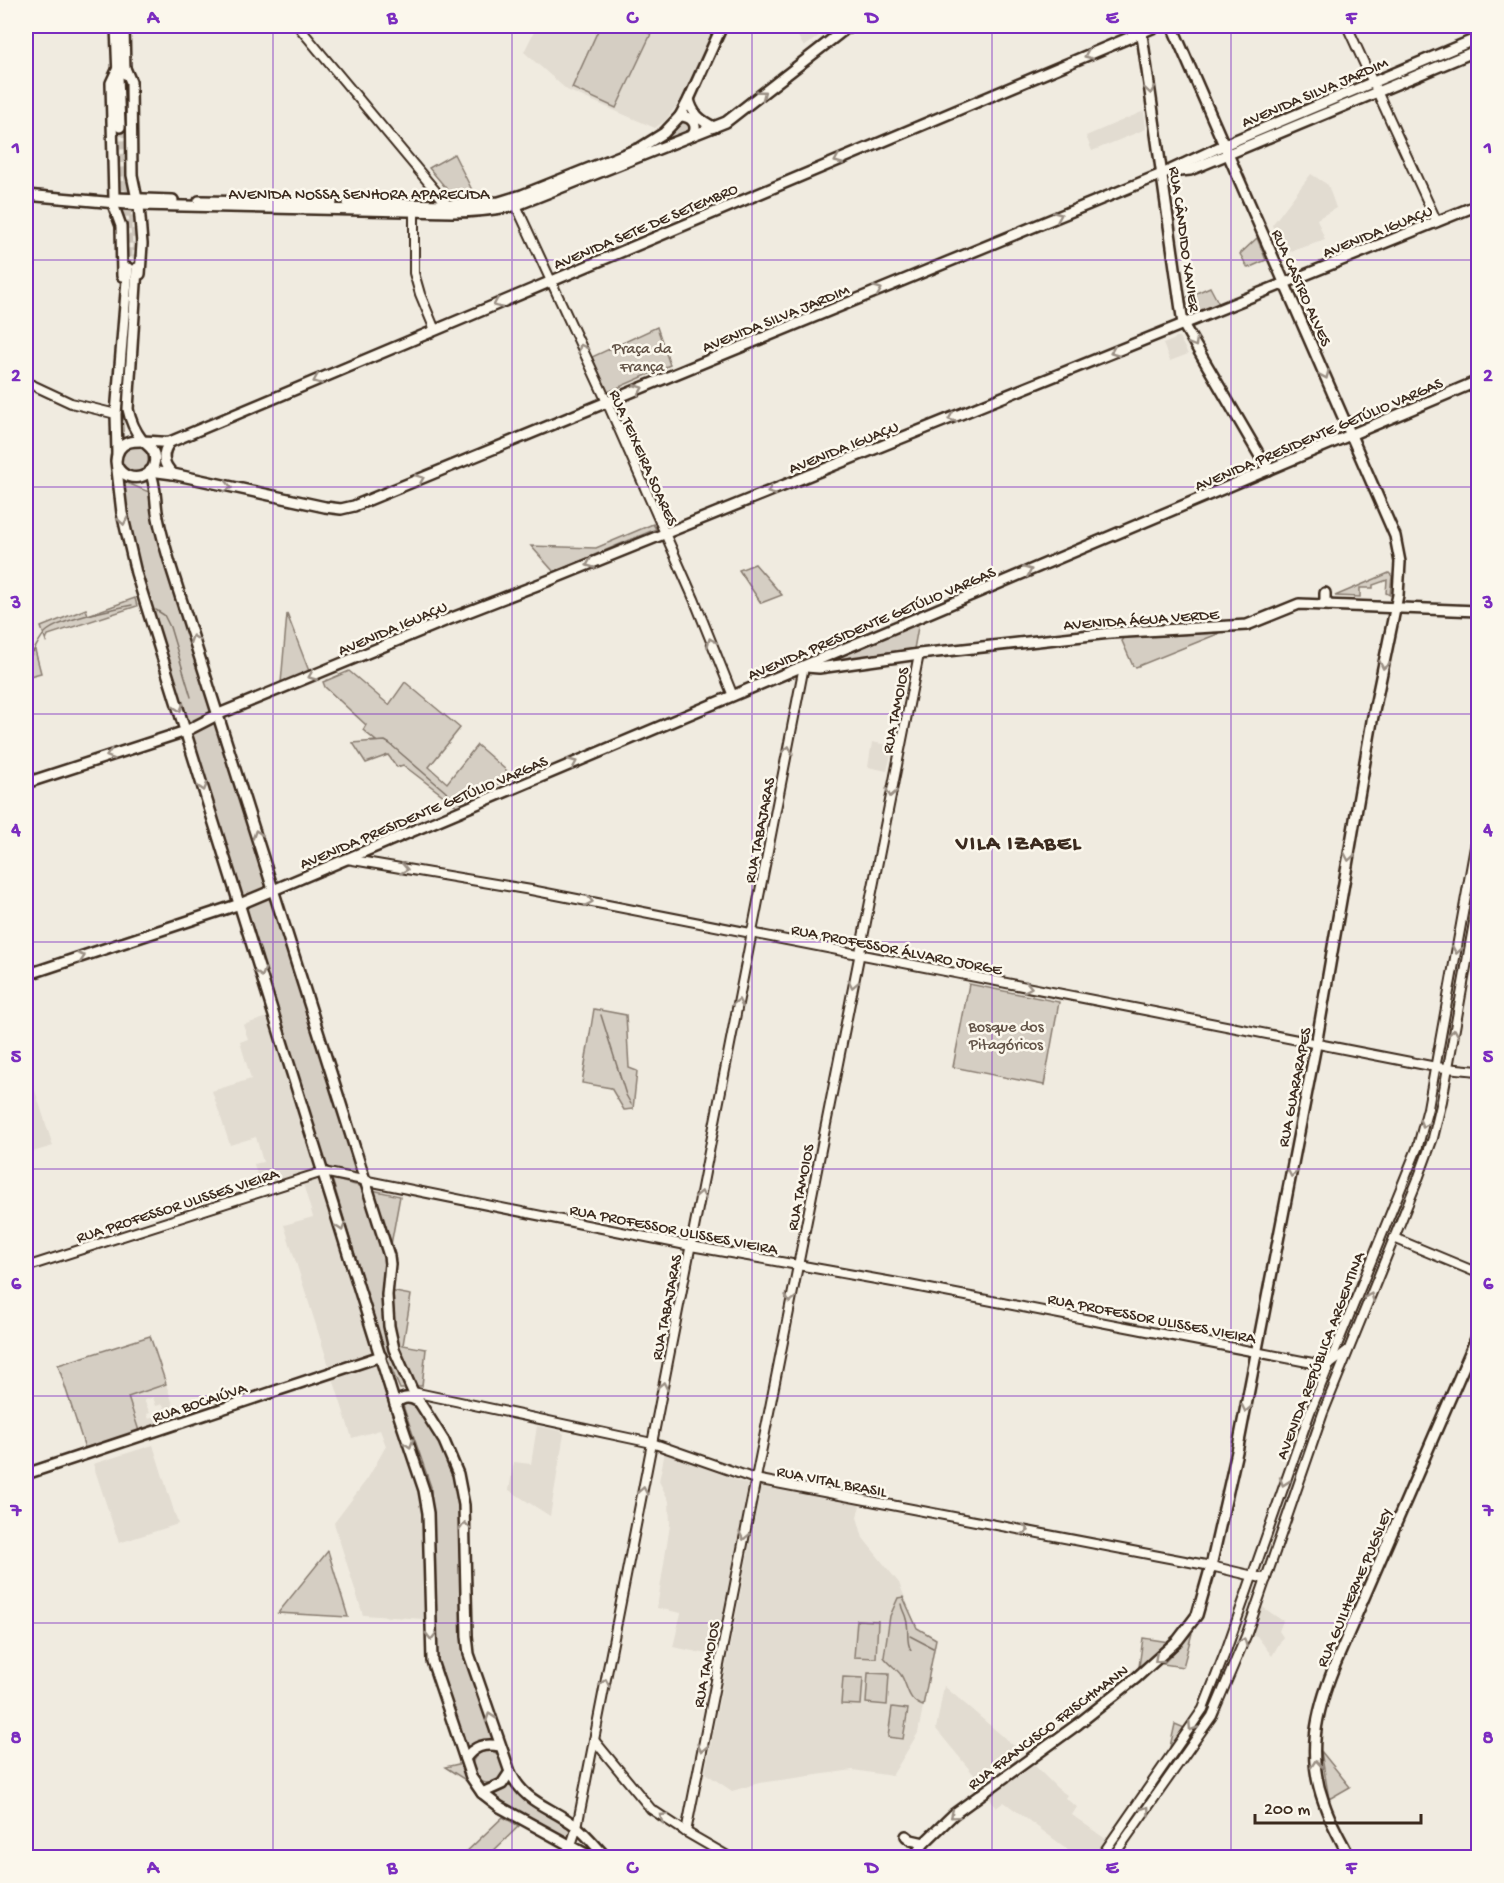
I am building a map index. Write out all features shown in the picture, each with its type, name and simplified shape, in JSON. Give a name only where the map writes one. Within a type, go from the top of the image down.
[{"type":"main road","points":[[116,26],[121,68],[123,128]]},
{"type":"main road","points":[[124,26],[121,68],[111,82],[113,201],[122,236],[123,268],[120,301],[128,332]]},
{"type":"main road","name":"AVENIDA NOSSA SENHORA APARECIDA","points":[[515,202],[640,148],[664,133],[680,116],[722,26]]},
{"type":"main road","name":"AVENIDA NOSSA SENHORA APARECIDA","points":[[26,193],[138,202],[414,208],[450,208],[515,202],[714,127],[736,114],[849,26]]},
{"type":"main road","name":"AVENIDA SETE DE SETEMBRO","points":[[142,441],[170,442],[1142,29],[1157,26]]},
{"type":"main road","name":"RUA CASTRO ALVES","points":[[1172,26],[1395,536],[1400,562]]},
{"type":"main road","name":"RUA CÂNDIDO XAVIER","points":[[1142,29],[1183,324],[1268,470]]},
{"type":"main road","name":"AVENIDA SILVA JARDIM","points":[[325,507],[341,509],[366,502],[1162,174],[1190,170],[1226,150],[1373,82],[1479,38]]},
{"type":"main road","name":"AVENIDA SILVA JARDIM","points":[[1226,150],[1378,92],[1479,50]]},
{"type":"main road","points":[[121,68],[131,81],[132,175],[138,202],[142,244],[139,304],[128,332],[116,414],[117,463],[127,540],[427,1501],[432,1661],[471,1777],[482,1793],[500,1807],[593,1857]]},
{"type":"main road","points":[[689,99],[696,116],[714,127]]},
{"type":"main road","points":[[680,116],[689,117],[694,123],[696,127],[693,135]]},
{"type":"main road","name":"AVENIDA IGUAÇU","points":[[26,783],[186,731],[219,714],[452,618],[1479,205]]},
{"type":"main road","points":[[132,268],[128,332],[128,409],[142,441]]},
{"type":"main road","name":"AVENIDA PRESIDENTE GETÚLIO VARGAS","points":[[26,975],[240,904],[1479,381]]},
{"type":"main road","points":[[116,414],[135,426]]},
{"type":"main road","points":[[117,453],[126,443],[134,440],[142,441],[153,452],[157,511],[163,538],[366,1181],[390,1264],[387,1295],[389,1326],[394,1349],[415,1397],[444,1441],[458,1474],[464,1505],[467,1641],[472,1666],[515,1783],[528,1797],[577,1827],[607,1857]]},
{"type":"main road","points":[[170,442],[165,448],[164,459],[167,468],[173,474]]},
{"type":"main road","points":[[117,463],[122,473],[133,478],[155,471],[325,507]]},
{"type":"main road","points":[[200,480],[208,491]]},
{"type":"main road","points":[[303,510],[325,507]]},
{"type":"main road","name":"RUA GUARARAPES","points":[[1197,1615],[1211,1566],[1238,1448],[1316,1045],[1372,721],[1396,608],[1400,562]]},
{"type":"main road","points":[[1325,593],[1325,600],[1329,605]]},
{"type":"main road","name":"AVENIDA ÁGUA VERDE","points":[[804,666],[827,667],[919,654],[1110,633],[1247,626],[1299,604],[1479,611]]},
{"type":"main road","points":[[1115,644],[1119,636],[1127,632]]},
{"type":"main road","points":[[820,660],[827,667]]},
{"type":"main road","name":"RUA GUILHERME PUGSLEY","points":[[1350,1857],[1328,1813],[1320,1791],[1315,1752],[1318,1711],[1338,1659],[1479,1334]]},
{"type":"main road","name":"RUA BOCAIÚVA","points":[[26,1474],[381,1356]]},
{"type":"main road","points":[[391,1388],[415,1397]]},
{"type":"main road","points":[[395,1404],[403,1398],[415,1397]]},
{"type":"main road","name":"RUA FRANCISCO FRISCHMANN","points":[[913,1857],[954,1814],[1078,1724],[1136,1678],[1178,1640],[1197,1615]]},
{"type":"main road","points":[[465,1759],[478,1746],[488,1744],[500,1746]]},
{"type":"main road","points":[[482,1793],[502,1784],[510,1772]]},
{"type":"main road","points":[[906,1836],[911,1840],[924,1843]]},
{"type":"street","points":[[298,26],[450,208]]},
{"type":"street","points":[[1347,26],[1437,222]]},
{"type":"street","name":"RUA TEIXEIRA SOARES","points":[[515,202],[694,599],[733,696]]},
{"type":"street","points":[[414,208],[414,273],[435,330]]},
{"type":"street","points":[[26,382],[71,403],[116,414]]},
{"type":"street","name":"RUA TAMOIOS","points":[[686,1832],[919,654]]},
{"type":"street","name":"RUA TABAJARAS","points":[[562,1857],[571,1845],[577,1827],[804,666]]},
{"type":"street","name":"AVENIDA REPÚBLICA ARGENTINA","points":[[1112,1857],[1212,1716],[1246,1636],[1306,1461],[1347,1351],[1433,1138],[1479,830]]},
{"type":"street","name":"RUA PROFESSOR ÁLVARO JORGE","points":[[347,859],[531,890],[1316,1045],[1442,1068],[1479,1071]]},
{"type":"street","name":"AVENIDA REPÚBLICA ARGENTINA","points":[[1100,1857],[1203,1710],[1295,1452],[1418,1146],[1442,1068],[1479,900]]},
{"type":"street","name":"RUA PROFESSOR ULISSES VIEIRA","points":[[26,1267],[323,1172],[691,1246],[904,1284],[1328,1366]]},
{"type":"street","points":[[1394,1238],[1479,1273]]},
{"type":"street","points":[[1328,1366],[1347,1351]]},
{"type":"street","name":"RUA VITAL BRASIL","points":[[415,1397],[652,1443],[755,1479],[1211,1566],[1266,1579]]},
{"type":"street","points":[[594,1740],[651,1809],[731,1857]]},
{"type":"shaded area","points":[[537,26],[718,26],[685,94],[665,121],[655,128],[567,90],[524,52]]},
{"type":"shaded area","points":[[792,26],[832,26],[804,47]]},
{"type":"shaded area","points":[[1144,111],[1146,129],[1092,151],[1086,136]]},
{"type":"shaded area","points":[[1311,174],[1328,185],[1336,208],[1317,219],[1325,240],[1283,254],[1272,225]]},
{"type":"shaded area","points":[[1179,337],[1188,354],[1170,361],[1163,344]]},
{"type":"shaded area","points":[[872,742],[893,746],[887,771],[868,767]]},
{"type":"shaded area","points":[[268,1017],[422,1506],[424,1619],[363,1615],[334,1523],[368,1478],[386,1446],[380,1430],[352,1438],[284,1225],[313,1217],[301,1177],[261,1190],[254,1164],[263,1162],[256,1137],[230,1145],[212,1091],[251,1079],[240,1042],[248,1039],[243,1025]]},
{"type":"shaded area","points":[[30,1075],[53,1146],[26,1154],[26,1076]]},
{"type":"shaded area","points":[[166,1384],[178,1419],[139,1431],[127,1397]],"holes":[[[153,1397],[156,1406],[163,1404],[162,1409],[167,1407],[169,1414],[161,1415],[162,1417],[159,1418],[157,1415],[149,1419],[147,1414],[150,1413],[144,1400]]]},
{"type":"shaded area","points":[[537,1426],[561,1431],[564,1434],[550,1516],[509,1490],[514,1462],[531,1464]]},
{"type":"shaded area","points":[[153,1445],[178,1524],[119,1543],[93,1464]]},
{"type":"shaded area","points":[[665,1452],[749,1485],[717,1656],[673,1647],[681,1613],[657,1608],[670,1525],[669,1501],[659,1481]]},
{"type":"shaded area","points":[[762,1481],[861,1501],[857,1517],[863,1538],[899,1583],[917,1628],[936,1639],[918,1733],[892,1776],[853,1770],[759,1783],[732,1791],[705,1773]]},
{"type":"shaded area","points":[[1258,1604],[1283,1621],[1279,1631],[1283,1637],[1272,1656],[1257,1636],[1250,1634]]},
{"type":"shaded area","points":[[944,1686],[1020,1751],[980,1782],[936,1729]]},
{"type":"shaded area","points":[[1033,1764],[1067,1795],[1065,1798],[1077,1807],[1072,1815],[1107,1840],[1094,1857],[1078,1857],[1004,1802],[996,1808],[988,1796]]},
{"type":"green space","points":[[600,26],[631,26],[651,34],[616,108],[572,88]]},
{"type":"green space","points":[[682,119],[689,119],[692,128],[690,130],[651,147],[672,130]]},
{"type":"green space","points":[[454,154],[476,198],[456,200],[429,168]]},
{"type":"green space","points":[[1257,238],[1266,260],[1248,268],[1240,254]]},
{"type":"green space","points":[[1210,287],[1219,304],[1187,317],[1183,299]]},
{"type":"green space","name":"Praça da França","points":[[657,327],[670,365],[608,392],[592,357]]},
{"type":"green space","points":[[135,445],[145,449],[149,459],[145,469],[135,473],[125,469],[121,459],[125,449]]},
{"type":"green space","points":[[125,482],[151,495],[364,1179],[326,1167],[142,575],[127,517]]},
{"type":"green space","points":[[653,524],[656,529],[554,572],[531,546],[596,548]]},
{"type":"green space","points":[[755,564],[782,595],[761,603],[739,570]]},
{"type":"green space","points":[[1389,573],[1392,576],[1390,595],[1386,593],[1387,580],[1373,585],[1373,588],[1360,588],[1360,597],[1335,596]]},
{"type":"green space","points":[[135,598],[137,606],[48,635],[46,641],[41,627],[86,609],[88,615]]},
{"type":"green space","points":[[287,614],[309,671],[281,683]]},
{"type":"green space","points":[[913,621],[918,627],[914,649],[835,661],[834,658]]},
{"type":"green space","points":[[1220,633],[1136,667],[1133,666],[1122,641],[1125,637]]},
{"type":"green space","points":[[35,650],[41,673],[26,677],[26,654]]},
{"type":"green space","points":[[349,671],[389,705],[405,682],[460,728],[429,767],[447,783],[477,745],[514,777],[465,798],[471,804],[461,809],[403,765],[397,767],[388,755],[366,763],[353,743],[376,741],[363,730],[366,725],[325,687],[323,682]]},
{"type":"green space","name":"Bosque dos Pitagóricos","points":[[969,984],[1059,1002],[1044,1085],[953,1067]]},
{"type":"green space","points":[[594,1009],[626,1015],[629,1068],[637,1071],[633,1109],[624,1110],[611,1088],[582,1083]]},
{"type":"green space","points":[[332,1179],[363,1187],[387,1265],[384,1294],[408,1389],[400,1389],[388,1364]]},
{"type":"green space","points":[[372,1190],[400,1196],[390,1250]]},
{"type":"green space","points":[[390,1291],[411,1295],[403,1345],[426,1349],[422,1386],[416,1386],[402,1356],[395,1333]]},
{"type":"green space","points":[[150,1336],[166,1384],[128,1397],[139,1431],[85,1448],[58,1365]]},
{"type":"green space","points":[[401,1400],[414,1400],[451,1462],[458,1494],[464,1559],[465,1646],[494,1742],[467,1752],[436,1663],[433,1646],[431,1487]]},
{"type":"green space","points":[[328,1551],[348,1617],[278,1613]]},
{"type":"green space","points":[[903,1597],[917,1628],[936,1639],[923,1706],[914,1701],[901,1675],[884,1657],[890,1616],[898,1598]]},
{"type":"green space","points":[[857,1620],[878,1621],[876,1658],[854,1657]]},
{"type":"green space","points":[[1192,1633],[1183,1667],[1163,1664]]},
{"type":"green space","points":[[1143,1638],[1169,1642],[1139,1667]]},
{"type":"green space","points":[[868,1673],[889,1674],[887,1705],[866,1703]]},
{"type":"green space","points":[[843,1677],[863,1678],[861,1705],[841,1704]]},
{"type":"green space","points":[[892,1707],[908,1709],[903,1739],[888,1737]]},
{"type":"green space","points":[[1175,1724],[1187,1729],[1175,1748],[1170,1747]]},
{"type":"green space","points":[[488,1751],[500,1755],[504,1767],[500,1779],[488,1783],[476,1779],[472,1767],[476,1755]]},
{"type":"green space","points":[[1321,1751],[1350,1787],[1329,1799]]},
{"type":"green space","points":[[463,1763],[470,1783],[445,1767]]},
{"type":"green space","points":[[511,1784],[521,1796],[569,1827],[568,1837],[564,1838],[492,1796]]},
{"type":"green space","points":[[503,1817],[519,1826],[487,1857],[461,1857]]},
{"type":"waterway","points":[[26,661],[44,634],[54,627],[88,615],[132,605]]},
{"type":"waterway","points":[[156,610],[164,615],[170,627],[191,697]]},
{"type":"waterway","points":[[371,742],[385,741],[390,744],[454,799]]},
{"type":"waterway","points":[[601,1015],[626,1095],[631,1104]]},
{"type":"waterway","points":[[901,1604],[907,1623],[908,1643],[911,1650]]},
{"type":"waterway","points":[[910,1636],[933,1648]]},
{"type":"tunnel","points":[[120,127],[128,268]]},
{"type":"tunnel","points":[[127,128],[127,149]]},
{"type":"tunnel","points":[[128,175],[137,259]]},
{"type":"district","name":"VILA IZABEL","points":[[1019,841]]}]
